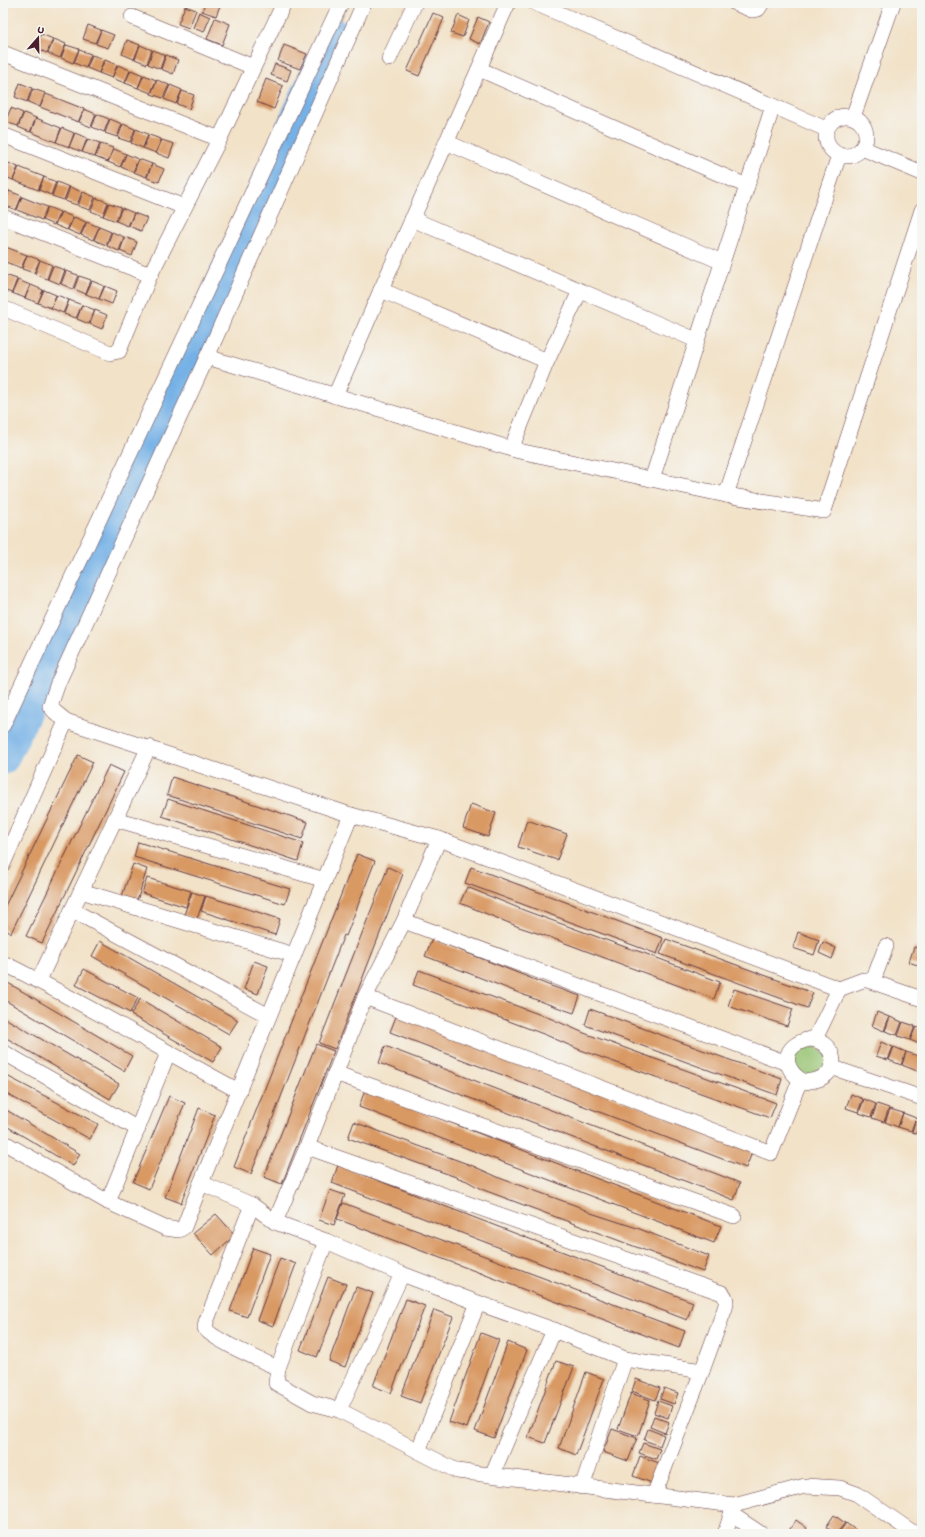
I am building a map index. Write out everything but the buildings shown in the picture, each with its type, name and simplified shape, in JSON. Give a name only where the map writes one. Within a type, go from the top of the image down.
[{"type":"street","points":[[3,308],[110,353],[119,351],[150,274],[220,138],[284,3]]},
{"type":"street","points":[[3,725],[341,3]]},
{"type":"street","points":[[364,3],[207,357],[58,683],[50,706],[66,721],[149,747],[351,815],[439,839],[840,989],[863,980],[873,981],[922,999]]},
{"type":"street","points":[[389,59],[415,3]]},
{"type":"street","points":[[335,396],[508,3]]},
{"type":"street","points":[[535,3],[826,129]]},
{"type":"street","points":[[735,3],[752,10],[758,9],[762,3]]},
{"type":"street","points":[[852,117],[893,3]]},
{"type":"street","points":[[132,17],[253,67]]},
{"type":"street","points":[[3,53],[209,135],[220,138]]},
{"type":"street","points":[[479,69],[747,186]]},
{"type":"street","points":[[652,479],[773,106]]},
{"type":"street","points":[[840,116],[852,117],[858,120],[866,130],[865,143],[862,148],[852,156],[839,155],[834,152],[826,142],[826,129],[834,119],[840,116]]},
{"type":"street","points":[[3,135],[184,207]]},
{"type":"street","points":[[446,142],[722,262]]},
{"type":"street","points":[[862,148],[922,173]]},
{"type":"street","points":[[726,495],[839,155]]},
{"type":"street","points":[[207,357],[511,449],[726,495],[824,510],[922,210]]},
{"type":"street","points":[[3,217],[150,274]]},
{"type":"street","points":[[412,219],[696,340]]},
{"type":"street","points":[[381,290],[547,361]]},
{"type":"street","points":[[511,449],[547,361],[580,291]]},
{"type":"street","points":[[3,864],[66,721]]},
{"type":"street","points":[[39,980],[149,747]]},
{"type":"street","points":[[3,1142],[108,1202],[165,1228],[179,1230],[184,1227],[351,815]]},
{"type":"street","points":[[115,819],[325,880]]},
{"type":"street","points":[[275,1222],[307,1147],[365,997],[404,921],[439,839]]},
{"type":"street","points":[[81,891],[294,955]]},
{"type":"street","points":[[72,910],[269,1016]]},
{"type":"street","points":[[404,921],[787,1063]]},
{"type":"street","points":[[873,981],[886,946]]},
{"type":"street","points":[[3,962],[39,980],[168,1053],[239,1091]]},
{"type":"street","points":[[815,1039],[840,989]]},
{"type":"street","points":[[365,997],[771,1153],[800,1080]]},
{"type":"street","points":[[815,1039],[826,1045],[834,1060],[827,1074],[819,1079],[804,1082],[791,1071],[787,1063],[788,1055],[795,1046],[806,1040],[815,1039]]},
{"type":"street","points":[[3,1052],[138,1129]]},
{"type":"street","points":[[108,1202],[168,1053]]},
{"type":"street","points":[[831,1067],[922,1098]]},
{"type":"street","points":[[335,1073],[734,1216]]},
{"type":"street","points":[[307,1147],[722,1293],[725,1296],[726,1302],[702,1371],[654,1496]]},
{"type":"street","points":[[201,1183],[252,1205],[275,1222],[326,1241],[402,1274],[554,1330],[625,1359],[702,1371]]},
{"type":"street","points":[[252,1205],[206,1322],[205,1328],[208,1332],[229,1344],[278,1368]]},
{"type":"street","points":[[326,1241],[278,1368],[276,1383],[312,1403],[339,1410],[457,1471],[654,1496],[733,1510],[804,1486],[840,1488],[857,1494],[915,1534]]},
{"type":"street","points":[[339,1410],[402,1274]]},
{"type":"street","points":[[418,1451],[478,1303]]},
{"type":"street","points":[[492,1476],[554,1330]]},
{"type":"street","points":[[582,1487],[625,1359]]},
{"type":"street","points":[[725,1534],[733,1510]]},
{"type":"street","points":[[733,1510],[762,1534]]},
{"type":"green space","points":[[348,3],[41,681],[3,759],[3,725]]},
{"type":"green space","points":[[806,1040],[834,1060],[804,1082],[788,1055]]},
{"type":"waterway","points":[[3,759],[41,681],[334,34]]}]
